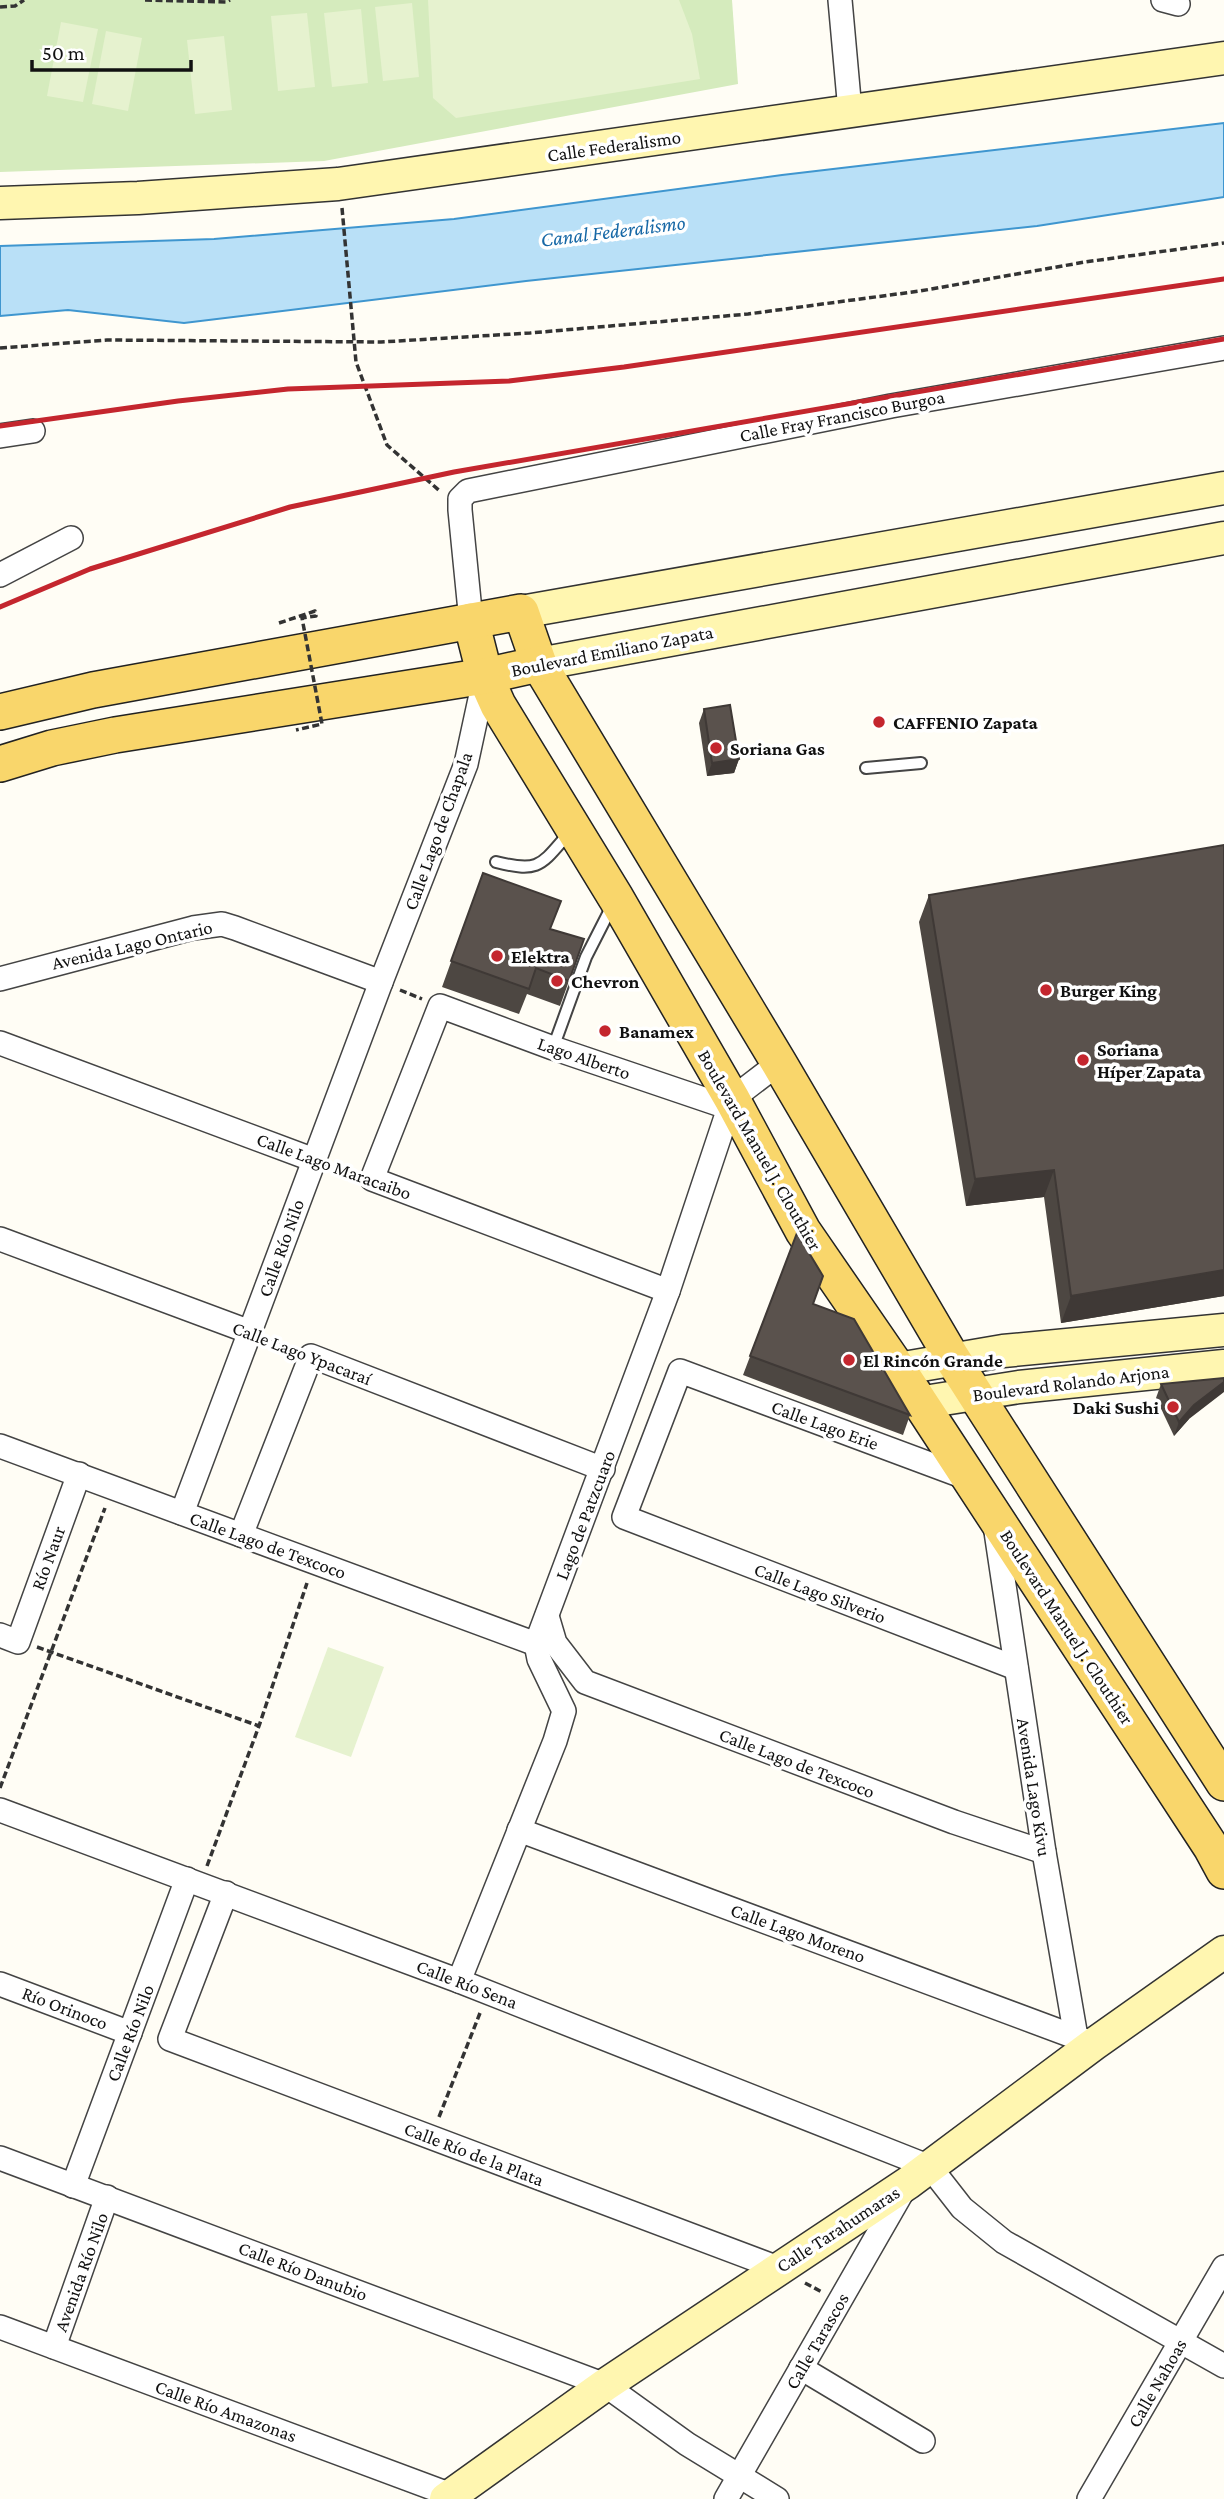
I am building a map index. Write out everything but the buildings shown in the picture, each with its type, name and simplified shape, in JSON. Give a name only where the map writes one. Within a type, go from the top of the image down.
[{"type":"main road","points":[[1209,61],[1224,37]]},
{"type":"main road","name":"Calle Federalismo","points":[[0,203],[138,198],[338,184],[1209,61]]},
{"type":"main road","points":[[0,712],[93,690],[1224,488]]},
{"type":"main road","points":[[1059,569],[1056,543],[1060,537],[1224,505]]},
{"type":"main road","name":"Boulevard Emiliano Zapata","points":[[0,764],[52,748],[115,735],[485,676],[848,606],[1224,538]]},
{"type":"main road","points":[[522,612],[539,664],[779,1063],[952,1358],[1224,1783]]},
{"type":"main road","name":"Boulevard Manuel J. Clouthier","points":[[471,621],[485,676],[498,705],[616,898],[803,1231],[1043,1588],[1224,1871]]},
{"type":"main road","name":"Boulevard Rolando Arjona","points":[[898,1369],[952,1358],[1224,1330]]},
{"type":"main road","name":"Boulevard Rolando Arjona","points":[[918,1403],[1125,1375],[1224,1366]]},
{"type":"main road","name":"Calle Tarahumaras","points":[[449,2497],[605,2385],[919,2175],[1085,2040],[1224,1952]]},
{"type":"street","points":[[840,0],[850,111]]},
{"type":"street","name":"Calle Fray Francisco Burgoa","points":[[461,502],[468,491],[891,406],[1224,348]]},
{"type":"street","points":[[0,436],[33,431]]},
{"type":"street","points":[[461,502],[471,621]]},
{"type":"street","points":[[0,575],[71,538]]},
{"type":"street","name":"Calle Lago de Chapala","points":[[381,982],[466,764],[485,676]]},
{"type":"street","name":"Avenida Lago Ontario","points":[[0,979],[193,928],[222,924],[256,934],[381,982]]},
{"type":"street","name":"Calle Río Nilo","points":[[182,1513],[381,982]]},
{"type":"street","points":[[372,1179],[440,1006]]},
{"type":"street","name":"Lago Alberto","points":[[440,1006],[553,1048],[731,1103]]},
{"type":"street","name":"Calle Lago Maracaibo","points":[[0,1043],[314,1160]]},
{"type":"street","points":[[731,1103],[779,1063]]},
{"type":"street","name":"Lago de Patzcuaro","points":[[536,1644],[668,1291],[731,1103]]},
{"type":"street","name":"Calle Lago Maracaibo","points":[[372,1179],[668,1291]]},
{"type":"street","name":"Calle Lago Ypacaraí","points":[[0,1239],[250,1332]]},
{"type":"street","points":[[241,1535],[312,1356]]},
{"type":"street","name":"Calle Lago Ypacaraí","points":[[312,1356],[603,1469]]},
{"type":"street","name":"Lago de Patzcuaro","points":[[624,1517],[680,1371]]},
{"type":"street","name":"Calle Lago Erie","points":[[680,1371],[970,1479]]},
{"type":"street","name":"Calle Lago de Texcoco","points":[[0,1446],[536,1644]]},
{"type":"street","name":"Río Naur","points":[[9,1638],[79,1474]]},
{"type":"street","name":"Calle Lago Silverio","points":[[624,1517],[1016,1668]]},
{"type":"street","name":"Avenida Lago Kivu","points":[[994,1517],[1044,1852],[1085,2040]]},
{"type":"street","name":"Calle Lago de Texcoco","points":[[547,1616],[555,1643],[573,1669],[594,1687],[954,1822],[1044,1852]]},
{"type":"street","points":[[536,1644],[539,1659],[564,1711]]},
{"type":"street","points":[[459,1980],[555,1741],[573,1669]]},
{"type":"street","name":"Calle Río Sena","points":[[0,1810],[459,1980],[919,2175]]},
{"type":"street","name":"Calle Lago Moreno","points":[[519,1830],[1085,2040]]},
{"type":"street","name":"Calle Río Nilo","points":[[73,2186],[130,2033],[194,1882]]},
{"type":"street","name":"Calle Río Nilo","points":[[170,2039],[226,1893]]},
{"type":"street","name":"Río Orinoco","points":[[0,1984],[130,2033]]},
{"type":"street","name":"Calle Río de la Plata","points":[[170,2039],[778,2268]]},
{"type":"street","name":"Calle Río Danubio","points":[[0,2158],[605,2385],[687,2444],[777,2499]]},
{"type":"street","points":[[919,2175],[1004,2242],[1224,2366]]},
{"type":"street","name":"Calle Tarascos","points":[[726,2499],[839,2302],[919,2175]]},
{"type":"street","name":"Avenida Río Nilo","points":[[54,2347],[107,2197]]},
{"type":"street","name":"Calle Nahoas","points":[[1089,2499],[1224,2267]]},
{"type":"street","name":"Calle Río Amazonas","points":[[2,2334],[54,2347],[449,2497]]},
{"type":"street","points":[[801,2368],[923,2441]]},
{"type":"lane","points":[[866,768],[921,762]]},
{"type":"lane","points":[[496,862],[527,869],[535,866],[545,860],[573,829]]},
{"type":"lane","points":[[553,1048],[586,957],[616,898]]},
{"type":"path","points":[[0,7],[15,6],[24,0]]},
{"type":"path","points":[[145,0],[230,0]]},
{"type":"path","points":[[342,212],[356,362],[387,445],[461,502]]},
{"type":"path","points":[[0,348],[107,340],[380,342],[557,331],[748,314],[920,291],[1085,262],[1224,243]]},
{"type":"path","points":[[279,623],[315,611],[316,616],[302,618],[322,724],[296,730]]},
{"type":"path","points":[[381,982],[440,1006]]},
{"type":"path","name":"Calle Lago Maracaibo","points":[[314,1160],[372,1179]]},
{"type":"path","name":"Calle Lago Ypacaraí","points":[[250,1332],[312,1356]]},
{"type":"path","points":[[0,1788],[113,1487]]},
{"type":"path","points":[[194,1882],[259,1726],[314,1562]]},
{"type":"path","points":[[9,1638],[53,1651],[259,1726]]},
{"type":"path","points":[[431,2138],[488,1992]]},
{"type":"path","points":[[778,2268],[839,2302]]},
{"type":"green space","points":[[0,0],[732,0],[738,84],[324,161],[0,172]]},
{"type":"green space","points":[[428,0],[679,0],[692,34],[700,79],[456,118],[433,98]]},
{"type":"green space","points":[[412,3],[419,77],[383,81],[375,7]]},
{"type":"green space","points":[[361,9],[368,83],[332,87],[324,13]]},
{"type":"green space","points":[[307,13],[315,87],[278,91],[271,16]]},
{"type":"green space","points":[[61,22],[98,29],[83,102],[47,96]]},
{"type":"green space","points":[[106,31],[142,38],[128,111],[92,104]]},
{"type":"green space","points":[[224,36],[232,110],[195,114],[187,40]]},
{"type":"green space","points":[[328,1647],[384,1667],[351,1757],[295,1737]]},
{"type":"water","name":"Canal Federalismo","points":[[1224,123],[1224,197],[1037,226],[526,281],[184,323],[68,310],[0,316],[0,246],[214,239],[454,219],[782,175]]},
{"type":"railway","points":[[0,426],[178,401],[288,389],[509,381],[624,367],[1224,279]]},
{"type":"railway","points":[[0,607],[90,569],[290,507],[454,472],[1224,339]]},
{"type":"place","name":"CAFFENIO Zapata","points":[[879,722]]},
{"type":"place","name":"Soriana Gas","points":[[716,748]]},
{"type":"place","name":"Elektra","points":[[497,956]]},
{"type":"place","name":"Chevron","points":[[557,981]]},
{"type":"place","name":"Burger King","points":[[1046,990]]},
{"type":"place","name":"Banamex","points":[[605,1031]]},
{"type":"place","name":"Soriana Híper Zapata","points":[[1083,1060]]},
{"type":"place","name":"El Rincón Grande","points":[[849,1360]]},
{"type":"place","name":"Daki Sushi","points":[[1173,1407]]}]
